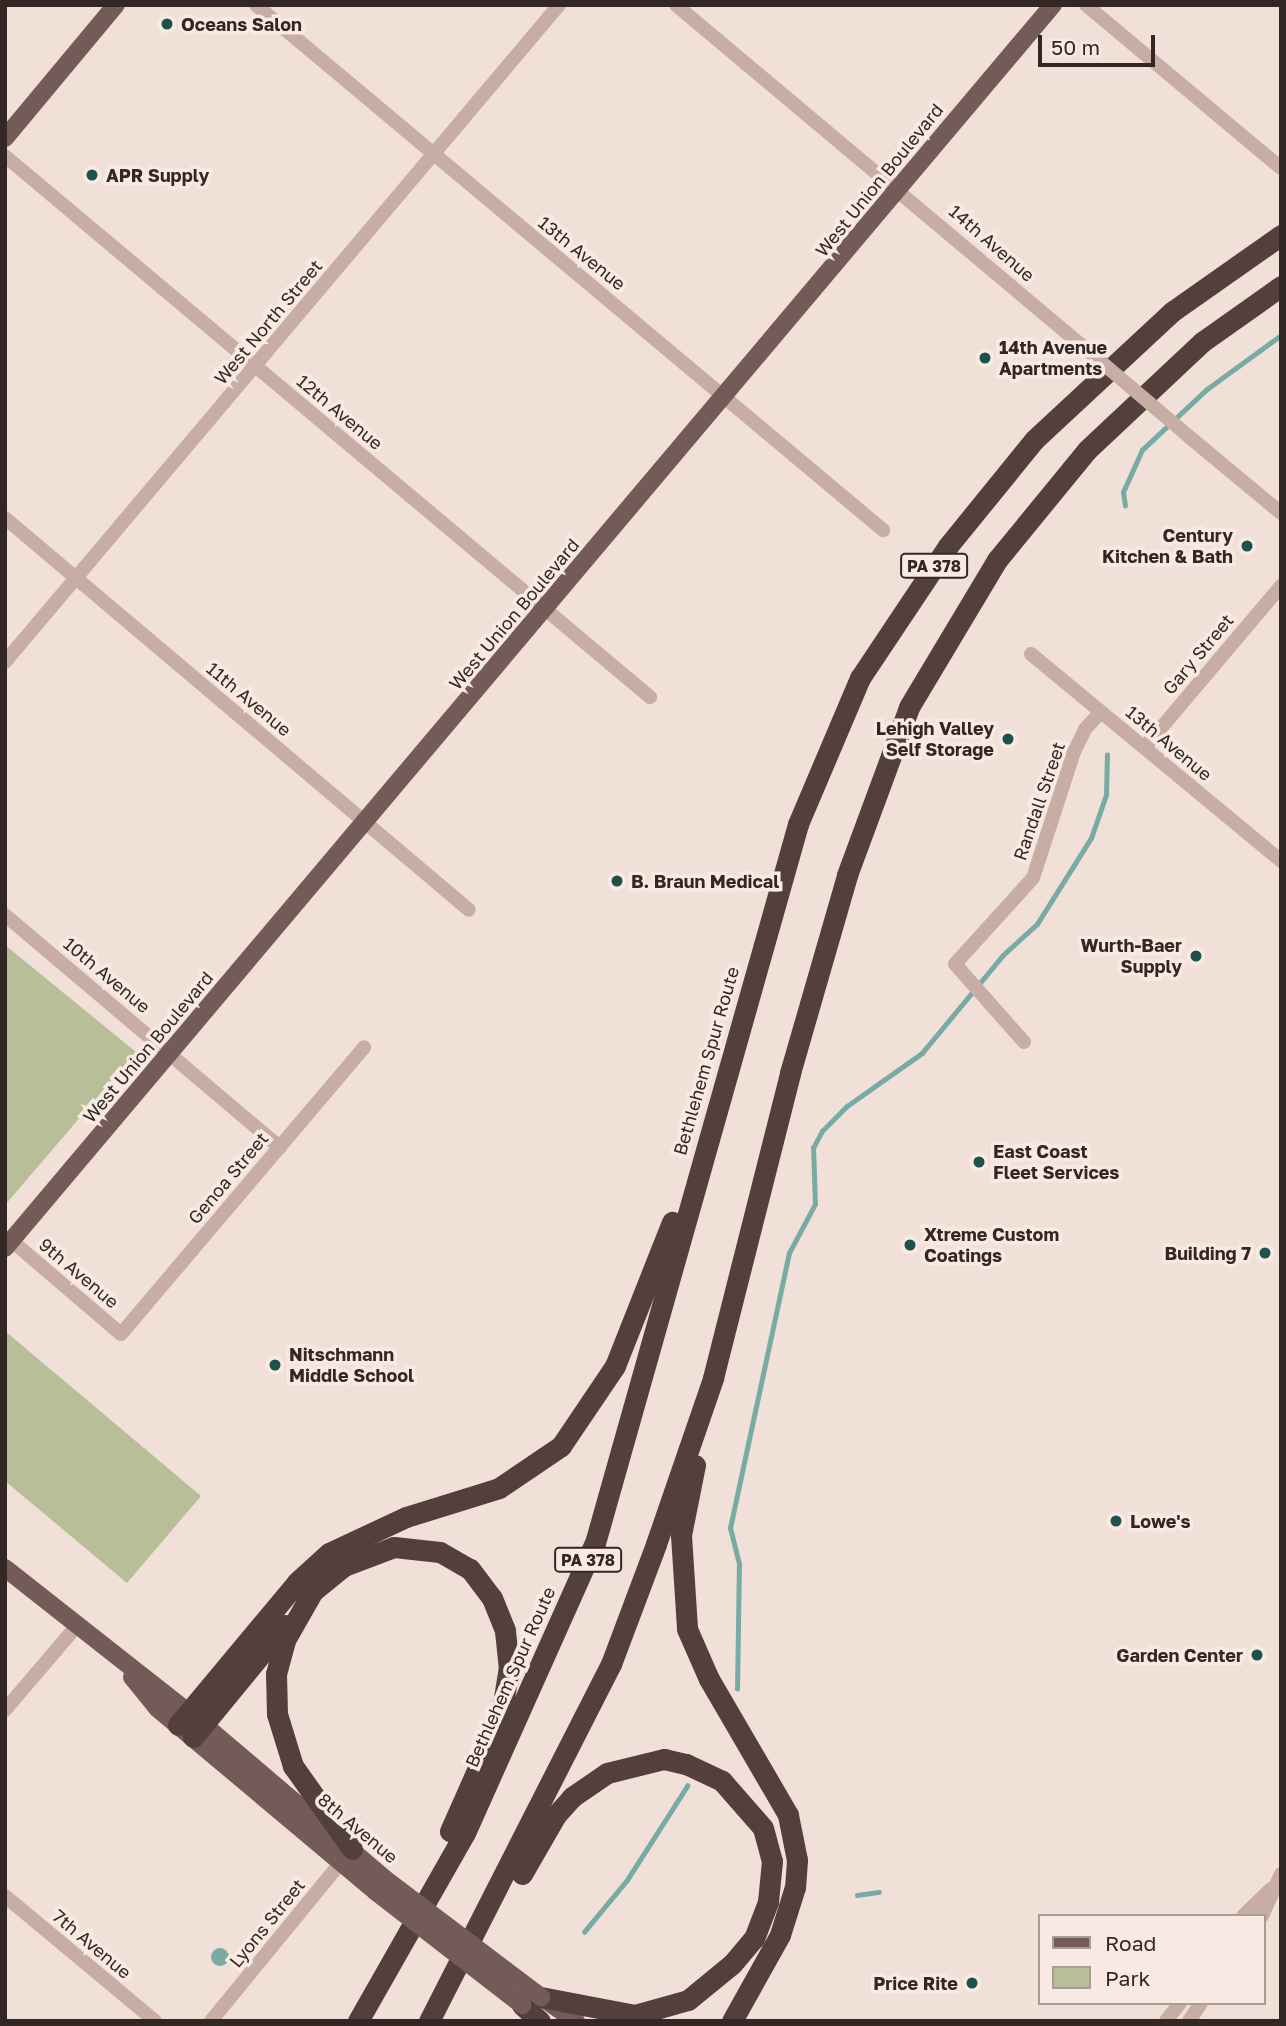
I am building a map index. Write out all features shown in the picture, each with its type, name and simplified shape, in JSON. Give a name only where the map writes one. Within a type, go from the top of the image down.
[{"type":"highway","name":"Bethlehem Spur Route","points":[[358,2021],[465,1833],[595,1543],[719,1095],[798,824],[860,678],[948,546],[1034,440],[1173,311],[1281,235]]},
{"type":"highway","name":"PA 378","points":[[429,2021],[611,1664],[713,1378],[843,888],[909,707],[997,560],[1087,450],[1202,342],[1281,286]]},
{"type":"highway","points":[[190,1725],[298,1582],[329,1553],[406,1517],[499,1488],[561,1446],[587,1415],[628,1339],[719,1095]]},
{"type":"highway","points":[[713,1378],[681,1535],[682,1603],[687,1629],[709,1679],[788,1815],[797,1860],[795,1886],[780,1935],[732,2021]]},
{"type":"highway","points":[[190,1725],[303,1602],[332,1574],[359,1558],[394,1548],[428,1549],[454,1559],[482,1581],[505,1630],[509,1667],[500,1716],[376,1993]]},
{"type":"highway","points":[[303,1602],[279,1657],[277,1714],[299,1779],[346,1856]]},
{"type":"highway","points":[[445,1993],[505,1905],[556,1815],[590,1783],[623,1767],[664,1759],[686,1763],[722,1781],[754,1814],[772,1861],[761,1920],[732,1964],[688,2000],[635,2015],[532,2001]]},
{"type":"highway","points":[[532,2001],[541,2021]]},
{"type":"main road","points":[[5,138],[116,5]]},
{"type":"main road","name":"West Union Boulevard","points":[[9,1245],[545,608],[727,398],[1053,5]]},
{"type":"main road","name":"8th Avenue","points":[[5,1568],[381,1885],[532,2001],[576,2021]]},
{"type":"street","name":"13th Avenue","points":[[256,5],[883,530]]},
{"type":"street","name":"West North Street","points":[[5,662],[559,5]]},
{"type":"street","name":"14th Avenue","points":[[676,5],[1281,513]]},
{"type":"street","points":[[1086,5],[1281,168]]},
{"type":"street","name":"12th Avenue","points":[[5,156],[650,697]]},
{"type":"street","name":"11th Avenue","points":[[5,518],[469,910]]},
{"type":"street","name":"Gary Street","points":[[1145,747],[1281,586]]},
{"type":"street","name":"13th Avenue","points":[[1031,654],[1281,861]]},
{"type":"street","name":"Randall Street","points":[[1024,1042],[955,964],[1033,878],[1074,752],[1085,729],[1101,712]]},
{"type":"street","name":"10th Avenue","points":[[5,915],[280,1147]]},
{"type":"street","name":"Genoa Street","points":[[121,1334],[364,1047]]},
{"type":"street","name":"9th Avenue","points":[[9,1245],[121,1334]]},
{"type":"street","points":[[5,1710],[76,1627]]},
{"type":"street","name":"Lyons Street","points":[[211,2021],[346,1856]]},
{"type":"street","points":[[1263,1914],[1272,1888],[1281,1874]]},
{"type":"street","points":[[1245,1914],[1272,1888]]},
{"type":"street","name":"7th Avenue","points":[[5,1896],[155,2021]]},
{"type":"street","points":[[1167,2021],[1179,2005]]},
{"type":"street","points":[[1189,2021],[1200,2005]]},
{"type":"green space","points":[[5,945],[136,1052],[5,1205]]},
{"type":"green space","points":[[5,1331],[201,1496],[127,1583],[5,1481]]},
{"type":"water","points":[[216,1948],[224,1948],[229,1957],[227,1964],[216,1966],[211,1961],[211,1953]]},
{"type":"waterway","points":[[1125,506],[1123,492],[1142,450],[1207,389],[1281,335]]},
{"type":"waterway","points":[[737,1689],[739,1564],[730,1528],[789,1253],[815,1204],[813,1148],[822,1131],[847,1106],[922,1053],[1003,955],[1037,924],[1091,838],[1106,795],[1107,755]]},
{"type":"waterway","points":[[584,1932],[627,1880],[687,1786]]},
{"type":"waterway","points":[[857,1895],[879,1892]]},
{"type":"place","name":"Oceans Salon","points":[[167,24]]},
{"type":"place","name":"APR Supply","points":[[92,175]]},
{"type":"place","name":"14th Avenue Apartments","points":[[985,358]]},
{"type":"place","name":"Century Kitchen & Bath","points":[[1247,546]]},
{"type":"place","name":"Lehigh Valley Self Storage","points":[[1008,739]]},
{"type":"place","name":"B. Braun Medical","points":[[617,881]]},
{"type":"place","name":"Wurth-Baer Supply","points":[[1196,956]]},
{"type":"place","name":"East Coast Fleet Services","points":[[979,1162]]},
{"type":"place","name":"Xtreme Custom Coatings","points":[[910,1245]]},
{"type":"place","name":"Building 7","points":[[1265,1253]]},
{"type":"place","name":"Nitschmann Middle School","points":[[275,1365]]},
{"type":"place","name":"Lowe's","points":[[1116,1521]]},
{"type":"place","name":"Garden Center","points":[[1257,1655]]},
{"type":"place","name":"Price Rite","points":[[972,1983]]}]
